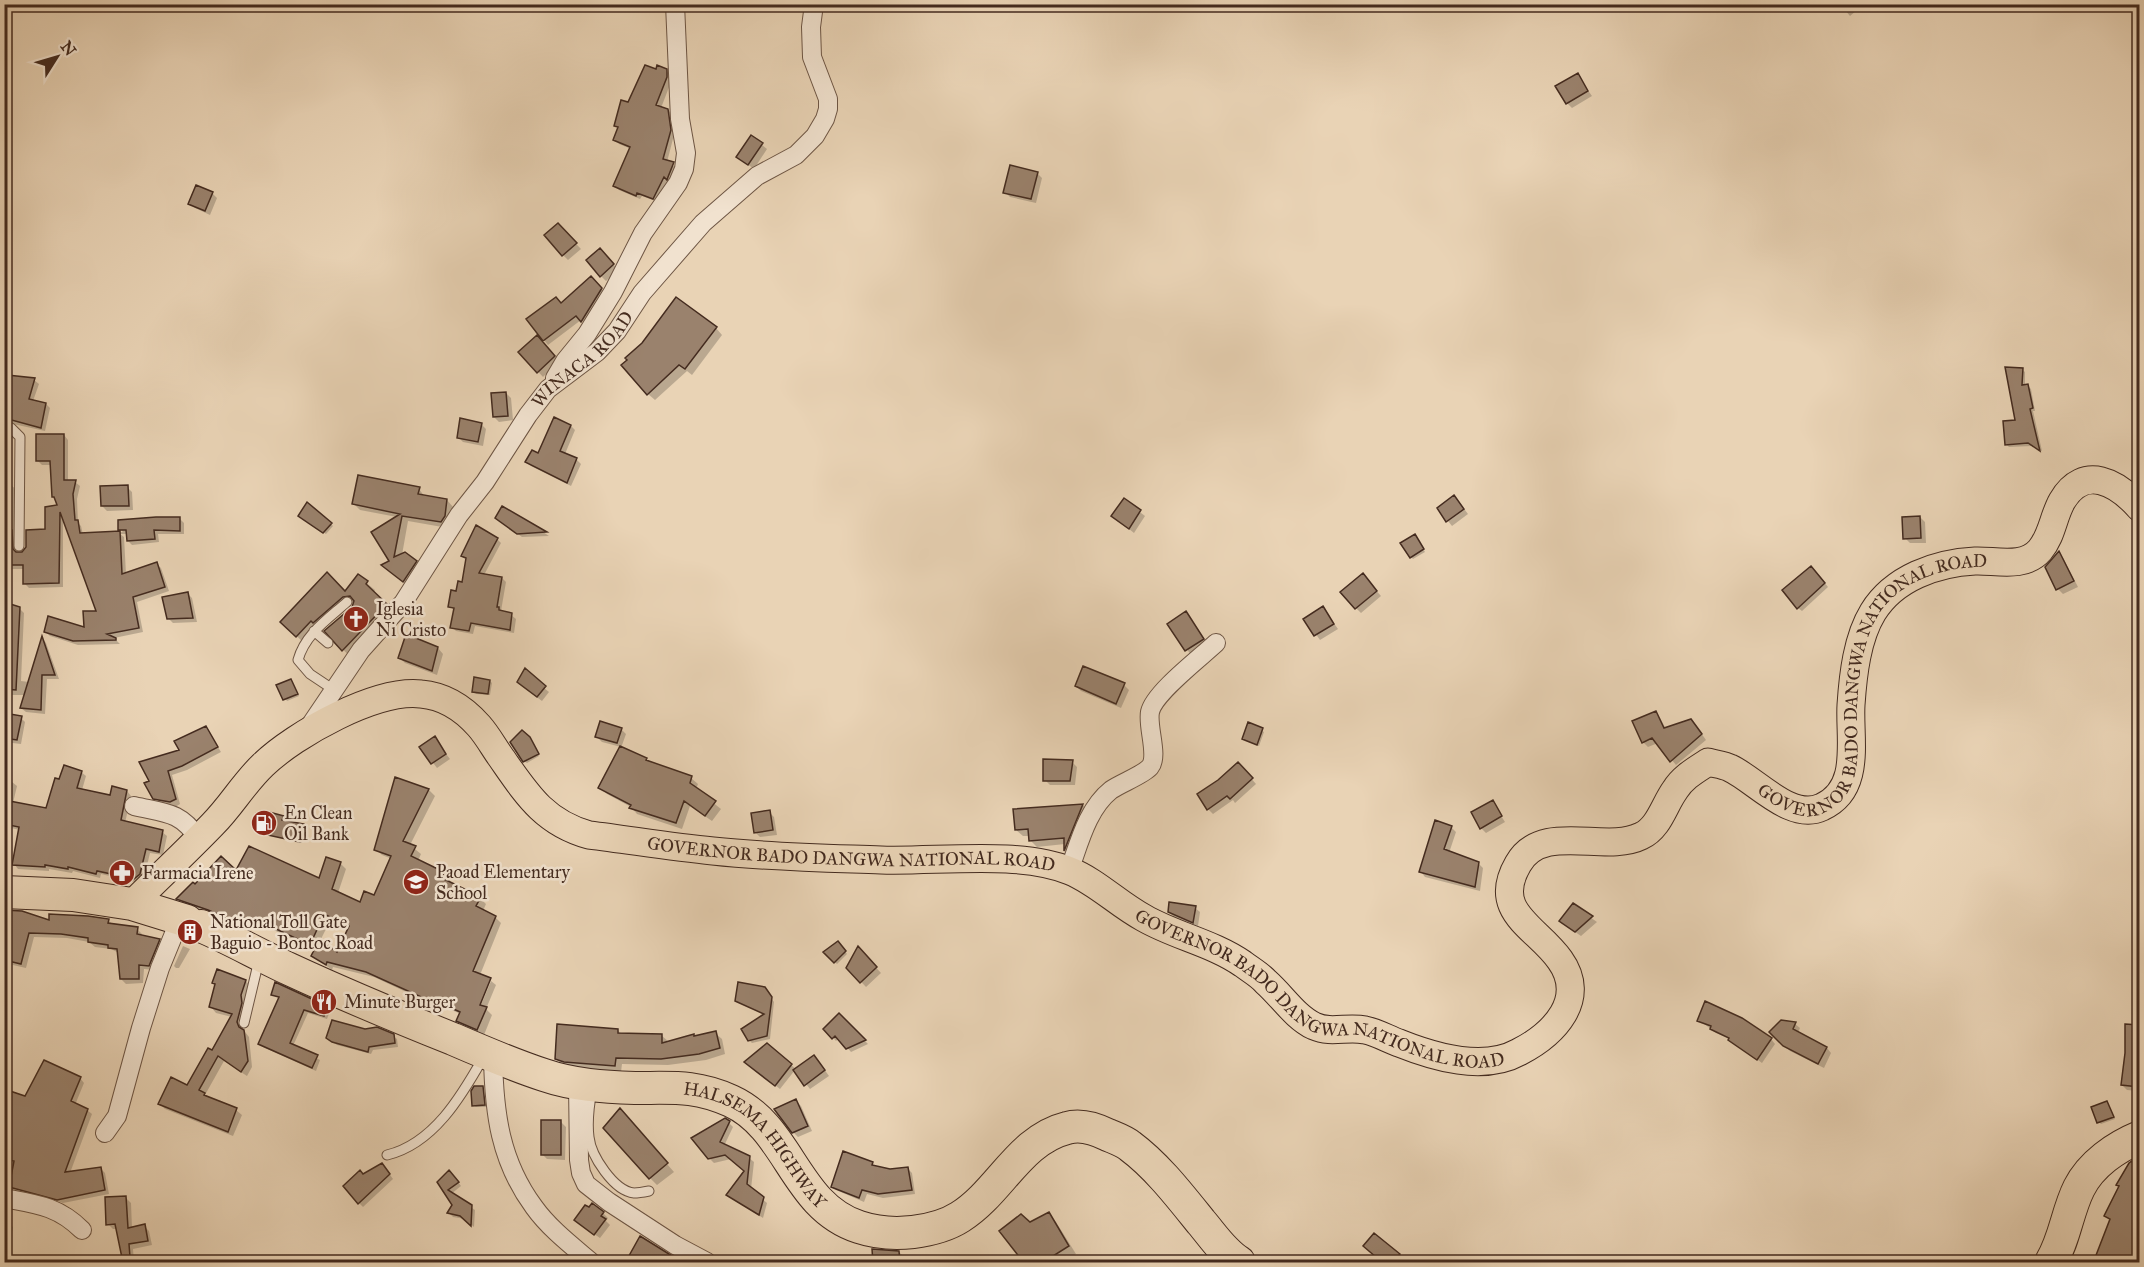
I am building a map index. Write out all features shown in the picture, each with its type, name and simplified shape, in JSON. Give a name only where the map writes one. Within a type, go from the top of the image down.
[{"type":"highway","name":"HALSEMA HIGHWAY","points":[[4,891],[73,895],[132,904],[189,922],[288,968],[489,1055],[545,1076],[585,1085],[633,1088],[680,1087],[707,1091],[735,1102],[756,1117],[776,1140],[809,1191],[822,1206],[837,1218],[861,1228],[895,1234],[932,1229],[960,1217],[980,1201],[1031,1146],[1049,1134],[1071,1126],[1095,1129],[1129,1145],[1156,1170],[1217,1242],[1239,1263]]},
{"type":"highway","points":[[2051,1263],[2060,1248],[2080,1187],[2092,1170],[2110,1152],[2139,1137]]},
{"type":"main road","name":"GOVERNOR BADO DANGWA NATIONAL ROAD","points":[[132,904],[213,824],[262,765],[307,731],[367,703],[420,693],[440,698],[463,709],[481,727],[545,814],[570,830],[589,835],[714,851],[913,861],[1021,860],[1048,864],[1069,871],[1092,884],[1143,918],[1238,960],[1265,980],[1288,1006],[1311,1025],[1330,1031],[1365,1029],[1402,1045],[1460,1061],[1491,1060],[1517,1054],[1545,1034],[1561,1019],[1570,1000],[1569,978],[1561,960],[1527,927],[1516,912],[1510,897],[1509,882],[1520,859],[1536,846],[1562,840],[1620,842],[1642,836],[1655,824],[1681,782],[1708,762],[1729,767],[1790,807],[1820,808],[1836,799],[1845,784],[1852,758],[1851,705],[1859,647],[1873,613],[1889,594],[1913,576],[1945,565],[1976,561],[2016,562],[2038,553],[2047,541],[2062,502],[2070,490],[2082,482],[2094,480],[2108,482],[2121,489],[2139,508]]},
{"type":"street","points":[[548,389],[613,292],[644,233],[684,169],[686,153],[680,119],[675,4]]},
{"type":"street","name":"WINACA ROAD","points":[[307,731],[361,650],[403,603],[459,515],[485,482],[528,415],[548,389],[597,352],[617,331],[642,293],[703,223],[757,176],[796,154],[815,136],[825,119],[828,99],[812,57],[811,27],[814,4]]},
{"type":"street","points":[[1069,871],[1085,825],[1099,803],[1108,792],[1124,781],[1149,769],[1154,756],[1150,740],[1149,714],[1152,705],[1164,690],[1216,644]]},
{"type":"street","points":[[135,806],[181,819],[189,825],[198,838]]},
{"type":"street","points":[[105,1133],[117,1116],[160,968],[189,922]]},
{"type":"street","points":[[489,1055],[502,1148],[513,1175],[534,1208],[559,1235],[591,1263]]},
{"type":"street","points":[[585,1085],[579,1160],[586,1184],[609,1202],[707,1263]]},
{"type":"street","points":[[4,1198],[50,1207],[61,1212],[82,1230]]},
{"type":"lane","points":[[4,425],[20,437],[19,546]]},
{"type":"lane","points":[[334,690],[310,674],[298,660],[301,648],[314,631],[347,602]]},
{"type":"lane","points":[[314,631],[328,643]]},
{"type":"lane","points":[[244,1023],[260,954]]},
{"type":"lane","points":[[387,1155],[408,1148],[427,1135],[463,1092],[489,1055]]},
{"type":"lane","points":[[585,1085],[589,1140],[597,1161],[616,1185],[634,1193],[648,1191]]},
{"type":"building","points":[[645,65],[656,69],[657,65],[667,69],[667,77],[656,105],[668,109],[671,130],[663,159],[674,162],[667,180],[664,177],[653,199],[637,193],[636,196],[613,186],[630,147],[613,140],[618,127],[614,126],[621,100],[628,102]]},
{"type":"building","points":[[1578,73],[1588,91],[1566,104],[1555,86]]},
{"type":"building","points":[[751,135],[763,143],[748,165],[736,157]]},
{"type":"building","points":[[1010,165],[1038,172],[1031,199],[1003,193]]},
{"type":"building","points":[[196,185],[213,192],[205,211],[188,204]]},
{"type":"building","points":[[558,223],[577,243],[562,256],[544,235]]},
{"type":"building","points":[[600,248],[614,264],[600,277],[586,260]]},
{"type":"building","points":[[591,276],[602,288],[581,322],[576,316],[543,341],[526,319],[556,297],[561,303]]},
{"type":"building","points":[[676,297],[717,327],[685,369],[679,365],[647,395],[621,365],[627,360],[625,358],[642,343]]},
{"type":"building","points":[[537,335],[555,356],[537,373],[518,352]]},
{"type":"building","points":[[2005,367],[2023,368],[2022,385],[2028,384],[2033,408],[2030,409],[2040,451],[2028,443],[2005,445],[2003,421],[2015,420]]},
{"type":"building","points":[[7,375],[35,378],[29,399],[46,403],[41,428],[4,418],[4,389],[10,390]]},
{"type":"building","points":[[506,392],[508,416],[493,417],[491,393]]},
{"type":"building","points":[[554,417],[571,425],[560,451],[577,458],[567,483],[525,462],[532,450],[538,453]]},
{"type":"building","points":[[460,418],[482,423],[478,442],[457,438]]},
{"type":"building","points":[[36,434],[64,434],[64,480],[76,480],[73,494],[75,520],[78,520],[80,533],[120,531],[122,574],[157,562],[165,587],[133,597],[139,628],[107,634],[116,640],[73,641],[44,632],[48,616],[84,627],[83,611],[96,611],[60,512],[59,583],[23,584],[23,565],[4,565],[4,530],[12,530],[13,549],[16,552],[22,552],[26,547],[26,530],[45,529],[45,507],[57,505],[52,497],[50,461],[36,461]]},
{"type":"building","points":[[358,475],[420,487],[418,494],[447,499],[445,516],[441,522],[402,516],[394,557],[405,552],[417,561],[403,582],[381,565],[389,561],[371,532],[400,514],[352,504]]},
{"type":"building","points":[[128,485],[129,506],[101,506],[100,486]]},
{"type":"building","points":[[1454,495],[1464,509],[1446,522],[1437,508]]},
{"type":"building","points":[[1124,498],[1141,510],[1129,529],[1111,516]]},
{"type":"building","points":[[307,502],[332,523],[323,533],[298,516]]},
{"type":"building","points":[[502,506],[547,532],[517,534],[495,518]]},
{"type":"building","points":[[1920,516],[1921,538],[1903,539],[1902,517]]},
{"type":"building","points":[[180,517],[180,531],[154,530],[155,539],[127,541],[126,530],[118,530],[118,520]]},
{"type":"building","points":[[476,525],[498,538],[479,573],[502,577],[497,607],[499,610],[512,613],[510,630],[471,623],[469,631],[450,628],[454,608],[448,607],[451,590],[456,591],[458,581],[462,582],[466,558],[461,556]]},
{"type":"building","points":[[1415,534],[1424,549],[1410,558],[1400,543]]},
{"type":"building","points":[[2059,551],[2074,581],[2056,590],[2045,567]]},
{"type":"building","points":[[1811,566],[1825,583],[1797,609],[1782,590]]},
{"type":"building","points":[[327,572],[345,591],[358,574],[368,581],[366,584],[387,604],[342,651],[324,631],[352,607],[354,601],[350,596],[343,597],[313,623],[311,621],[296,637],[280,622]]},
{"type":"building","points":[[1363,573],[1377,591],[1355,609],[1340,592]]},
{"type":"building","points":[[188,592],[193,618],[167,619],[162,597]]},
{"type":"building","points":[[4,602],[20,607],[16,690],[4,689]]},
{"type":"building","points":[[1323,606],[1334,624],[1314,636],[1303,619]]},
{"type":"building","points":[[1186,611],[1204,639],[1185,651],[1167,624]]},
{"type":"building","points":[[406,634],[438,647],[432,671],[398,658]]},
{"type":"building","points":[[42,636],[55,675],[42,675],[41,710],[20,708]]},
{"type":"building","points":[[1083,666],[1125,683],[1116,704],[1075,686]]},
{"type":"building","points":[[525,668],[546,686],[537,697],[517,682]]},
{"type":"building","points":[[474,677],[490,680],[488,694],[472,692]]},
{"type":"building","points":[[291,679],[298,694],[283,700],[276,685]]},
{"type":"building","points":[[1656,711],[1664,728],[1691,719],[1702,734],[1670,762],[1652,738],[1642,743],[1632,721]]},
{"type":"building","points":[[4,713],[22,716],[17,740],[4,738]]},
{"type":"building","points":[[600,721],[622,728],[617,743],[595,737]]},
{"type":"building","points":[[1248,722],[1263,728],[1257,745],[1242,739]]},
{"type":"building","points":[[206,726],[218,747],[168,771],[176,799],[170,802],[153,799],[144,783],[149,781],[139,762],[179,750],[174,741]]},
{"type":"building","points":[[522,730],[530,737],[539,754],[523,762],[510,742]]},
{"type":"building","points":[[435,736],[446,754],[431,764],[419,747]]},
{"type":"building","points":[[620,746],[647,758],[646,760],[692,776],[690,783],[716,801],[705,816],[684,801],[676,823],[629,808],[631,805],[598,788]]},
{"type":"building","points":[[1043,759],[1073,760],[1070,781],[1043,781]]},
{"type":"building","points":[[1238,762],[1253,778],[1230,799],[1227,796],[1207,810],[1197,794],[1218,780]]},
{"type":"building","points":[[64,765],[82,771],[77,788],[110,795],[112,786],[127,790],[121,820],[163,830],[159,852],[146,849],[140,874],[134,879],[97,871],[96,874],[68,867],[68,869],[45,865],[45,867],[12,865],[19,827],[4,824],[4,800],[46,808],[55,778],[59,779]]},
{"type":"building","name":"Paoad Elementary School","points":[[395,777],[429,789],[403,841],[416,846],[411,856],[444,872],[442,878],[481,897],[476,906],[496,916],[473,971],[491,978],[480,1005],[487,1007],[477,1030],[456,1021],[460,1012],[431,999],[430,1001],[366,972],[327,962],[326,965],[311,956],[320,939],[337,952],[349,926],[324,914],[310,945],[257,920],[255,924],[240,916],[236,922],[176,899],[193,882],[195,884],[221,856],[236,870],[249,846],[319,878],[326,857],[341,862],[332,889],[360,902],[364,891],[374,895],[391,856],[374,850]]},
{"type":"building","points":[[1493,800],[1502,816],[1480,829],[1471,812]]},
{"type":"building","points":[[1083,804],[1064,851],[1064,838],[1029,841],[1028,829],[1015,830],[1013,809]]},
{"type":"building","points":[[770,810],[773,830],[754,833],[751,813]]},
{"type":"building","points":[[269,812],[284,816],[282,820],[304,824],[300,842],[263,834]]},
{"type":"building","points":[[1435,820],[1452,826],[1444,849],[1479,862],[1475,887],[1419,872]]},
{"type":"building","points":[[1169,902],[1196,906],[1193,923],[1168,912]]},
{"type":"building","points":[[1573,903],[1593,916],[1575,932],[1559,921]]},
{"type":"building","points":[[4,910],[22,911],[49,920],[49,914],[109,919],[108,923],[138,927],[137,934],[160,939],[149,966],[139,965],[139,979],[120,979],[117,949],[88,942],[88,938],[61,934],[29,933],[21,964],[4,960]]},
{"type":"building","points":[[838,941],[846,951],[834,963],[823,952]]},
{"type":"building","points":[[858,946],[877,967],[860,983],[846,968]]},
{"type":"building","points":[[217,969],[246,980],[237,1022],[244,1030],[248,1061],[241,1072],[218,1056],[199,1090],[205,1093],[204,1095],[237,1108],[228,1132],[158,1104],[171,1077],[187,1085],[208,1048],[212,1050],[232,1014],[209,1007],[215,984],[212,983]]},
{"type":"building","points":[[275,982],[327,1006],[324,1016],[304,1010],[290,1043],[318,1055],[312,1068],[258,1044],[279,997],[271,995]]},
{"type":"building","points":[[738,982],[765,987],[772,997],[767,1036],[748,1041],[741,1029],[764,1014],[735,1001]]},
{"type":"building","points":[[1705,1001],[1742,1018],[1772,1038],[1757,1060],[1728,1040],[1729,1038],[1710,1029],[1711,1026],[1697,1021]]},
{"type":"building","points":[[839,1013],[866,1040],[846,1049],[835,1036],[832,1039],[823,1029]]},
{"type":"building","points":[[332,1020],[365,1029],[377,1027],[394,1034],[395,1043],[369,1047],[368,1052],[332,1042],[326,1038]]},
{"type":"building","points":[[1781,1020],[1796,1022],[1793,1029],[1827,1047],[1818,1064],[1783,1046],[1769,1032]]},
{"type":"building","points":[[557,1024],[618,1029],[618,1033],[662,1034],[662,1043],[694,1034],[694,1036],[716,1031],[720,1048],[699,1054],[661,1059],[616,1058],[615,1066],[564,1062],[555,1059]]},
{"type":"building","points":[[2125,1024],[2139,1025],[2139,1087],[2121,1085],[2125,1053]]},
{"type":"building","points":[[767,1043],[792,1064],[775,1086],[744,1062]]},
{"type":"building","points":[[814,1055],[825,1070],[804,1086],[793,1070]]},
{"type":"building","points":[[44,1060],[81,1077],[71,1101],[88,1109],[65,1172],[101,1167],[105,1190],[57,1200],[9,1187],[14,1161],[4,1159],[4,1108],[10,1091],[25,1096]]},
{"type":"building","points":[[474,1086],[483,1086],[485,1105],[472,1106],[471,1091]]},
{"type":"building","points":[[796,1099],[808,1126],[792,1133],[774,1109]]},
{"type":"building","points":[[2107,1101],[2114,1117],[2097,1123],[2091,1107]]},
{"type":"building","points":[[620,1108],[668,1163],[649,1179],[603,1128]]},
{"type":"building","points":[[725,1118],[730,1121],[720,1142],[750,1156],[747,1184],[764,1197],[759,1215],[726,1195],[744,1171],[725,1155],[708,1159],[691,1138]]},
{"type":"building","points":[[541,1120],[561,1120],[561,1155],[541,1155]]},
{"type":"building","points":[[843,1151],[873,1162],[872,1165],[890,1169],[908,1167],[912,1190],[878,1194],[862,1190],[859,1198],[831,1187]]},
{"type":"building","points":[[2132,1161],[2139,1180],[2139,1246],[2133,1263],[2093,1263],[2110,1219],[2104,1216],[2119,1186],[2116,1185]]},
{"type":"building","points":[[382,1163],[390,1174],[358,1204],[343,1186],[360,1170],[363,1174]]},
{"type":"building","points":[[449,1170],[459,1182],[448,1190],[472,1205],[471,1226],[460,1216],[447,1213],[452,1205],[437,1182]]},
{"type":"building","points":[[126,1196],[128,1228],[145,1224],[148,1241],[129,1244],[130,1257],[122,1258],[115,1224],[106,1225],[105,1197]]},
{"type":"building","points":[[592,1203],[604,1212],[601,1216],[606,1219],[594,1235],[574,1220],[585,1205],[589,1207]]},
{"type":"building","points":[[1049,1212],[1069,1246],[1042,1263],[1024,1263],[999,1231],[1021,1214],[1030,1222]]},
{"type":"building","points":[[1374,1233],[1400,1254],[1392,1263],[1383,1263],[1363,1246]]},
{"type":"building","points":[[640,1236],[669,1254],[684,1263],[625,1263]]},
{"type":"building","points":[[872,1249],[899,1251],[900,1263],[873,1263]]},
{"type":"place","name":"Iglesia Ni Cristo","points":[[356,619]]},
{"type":"place","name":"En Clean Oil Bank","points":[[264,823]]},
{"type":"place","name":"Farmacia Irene","points":[[122,873]]},
{"type":"place","name":"Paoad Elementary School","points":[[416,882]]},
{"type":"place","name":"National Toll Gate Baguio - Bontoc Road","points":[[190,932]]},
{"type":"place","name":"Minute Burger","points":[[324,1002]]}]
